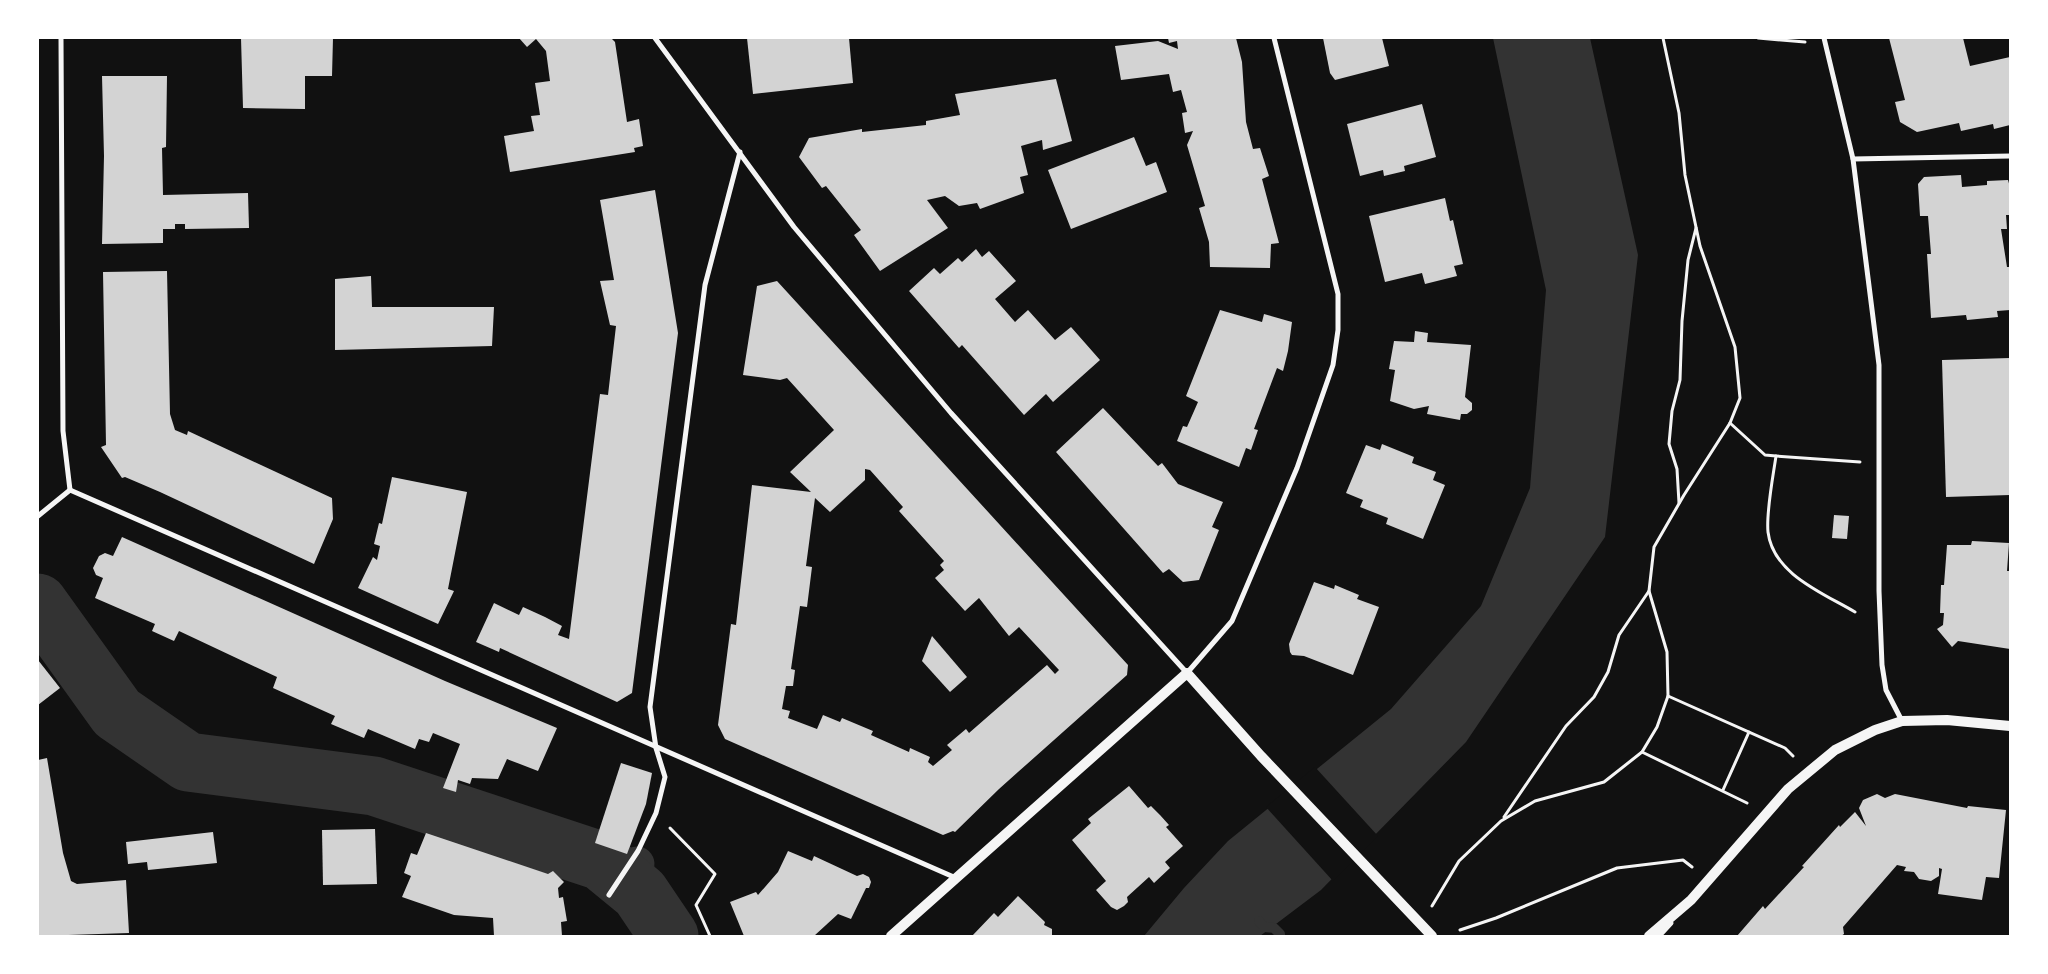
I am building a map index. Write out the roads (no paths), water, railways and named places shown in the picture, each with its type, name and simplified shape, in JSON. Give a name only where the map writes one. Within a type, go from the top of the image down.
[{"type":"main road","points":[[891,936],[1187,673],[1261,756],[1432,936]]},
{"type":"main road","points":[[1649,936],[1691,900],[1788,789],[1835,750],[1875,730],[1902,720],[1947,720],[2010,726]]},
{"type":"street","points":[[61,38],[63,432],[70,490]]},
{"type":"street","points":[[655,38],[794,227],[951,413],[1187,673],[1232,621],[1297,468],[1333,365],[1338,330],[1338,294],[1274,38]]},
{"type":"street","points":[[1824,38],[1853,159],[1879,365],[1879,591],[1882,665],[1886,690],[1902,720]]},
{"type":"street","points":[[609,895],[638,851],[656,813],[665,777],[656,748],[650,707],[704,285],[740,152]]},
{"type":"street","points":[[1853,159],[2010,156]]},
{"type":"street","points":[[38,516],[70,490]]},
{"type":"street","points":[[70,490],[656,748],[957,878]]},
{"type":"street","points":[[1659,936],[1691,900]]},
{"type":"waterway","points":[[38,603],[117,713],[188,762],[374,786],[601,861],[640,893],[669,936]]},
{"type":"waterway","points":[[626,882],[637,864]]},
{"type":"waterway","points":[[1259,921],[1264,927],[1274,928],[1280,936]]}]
